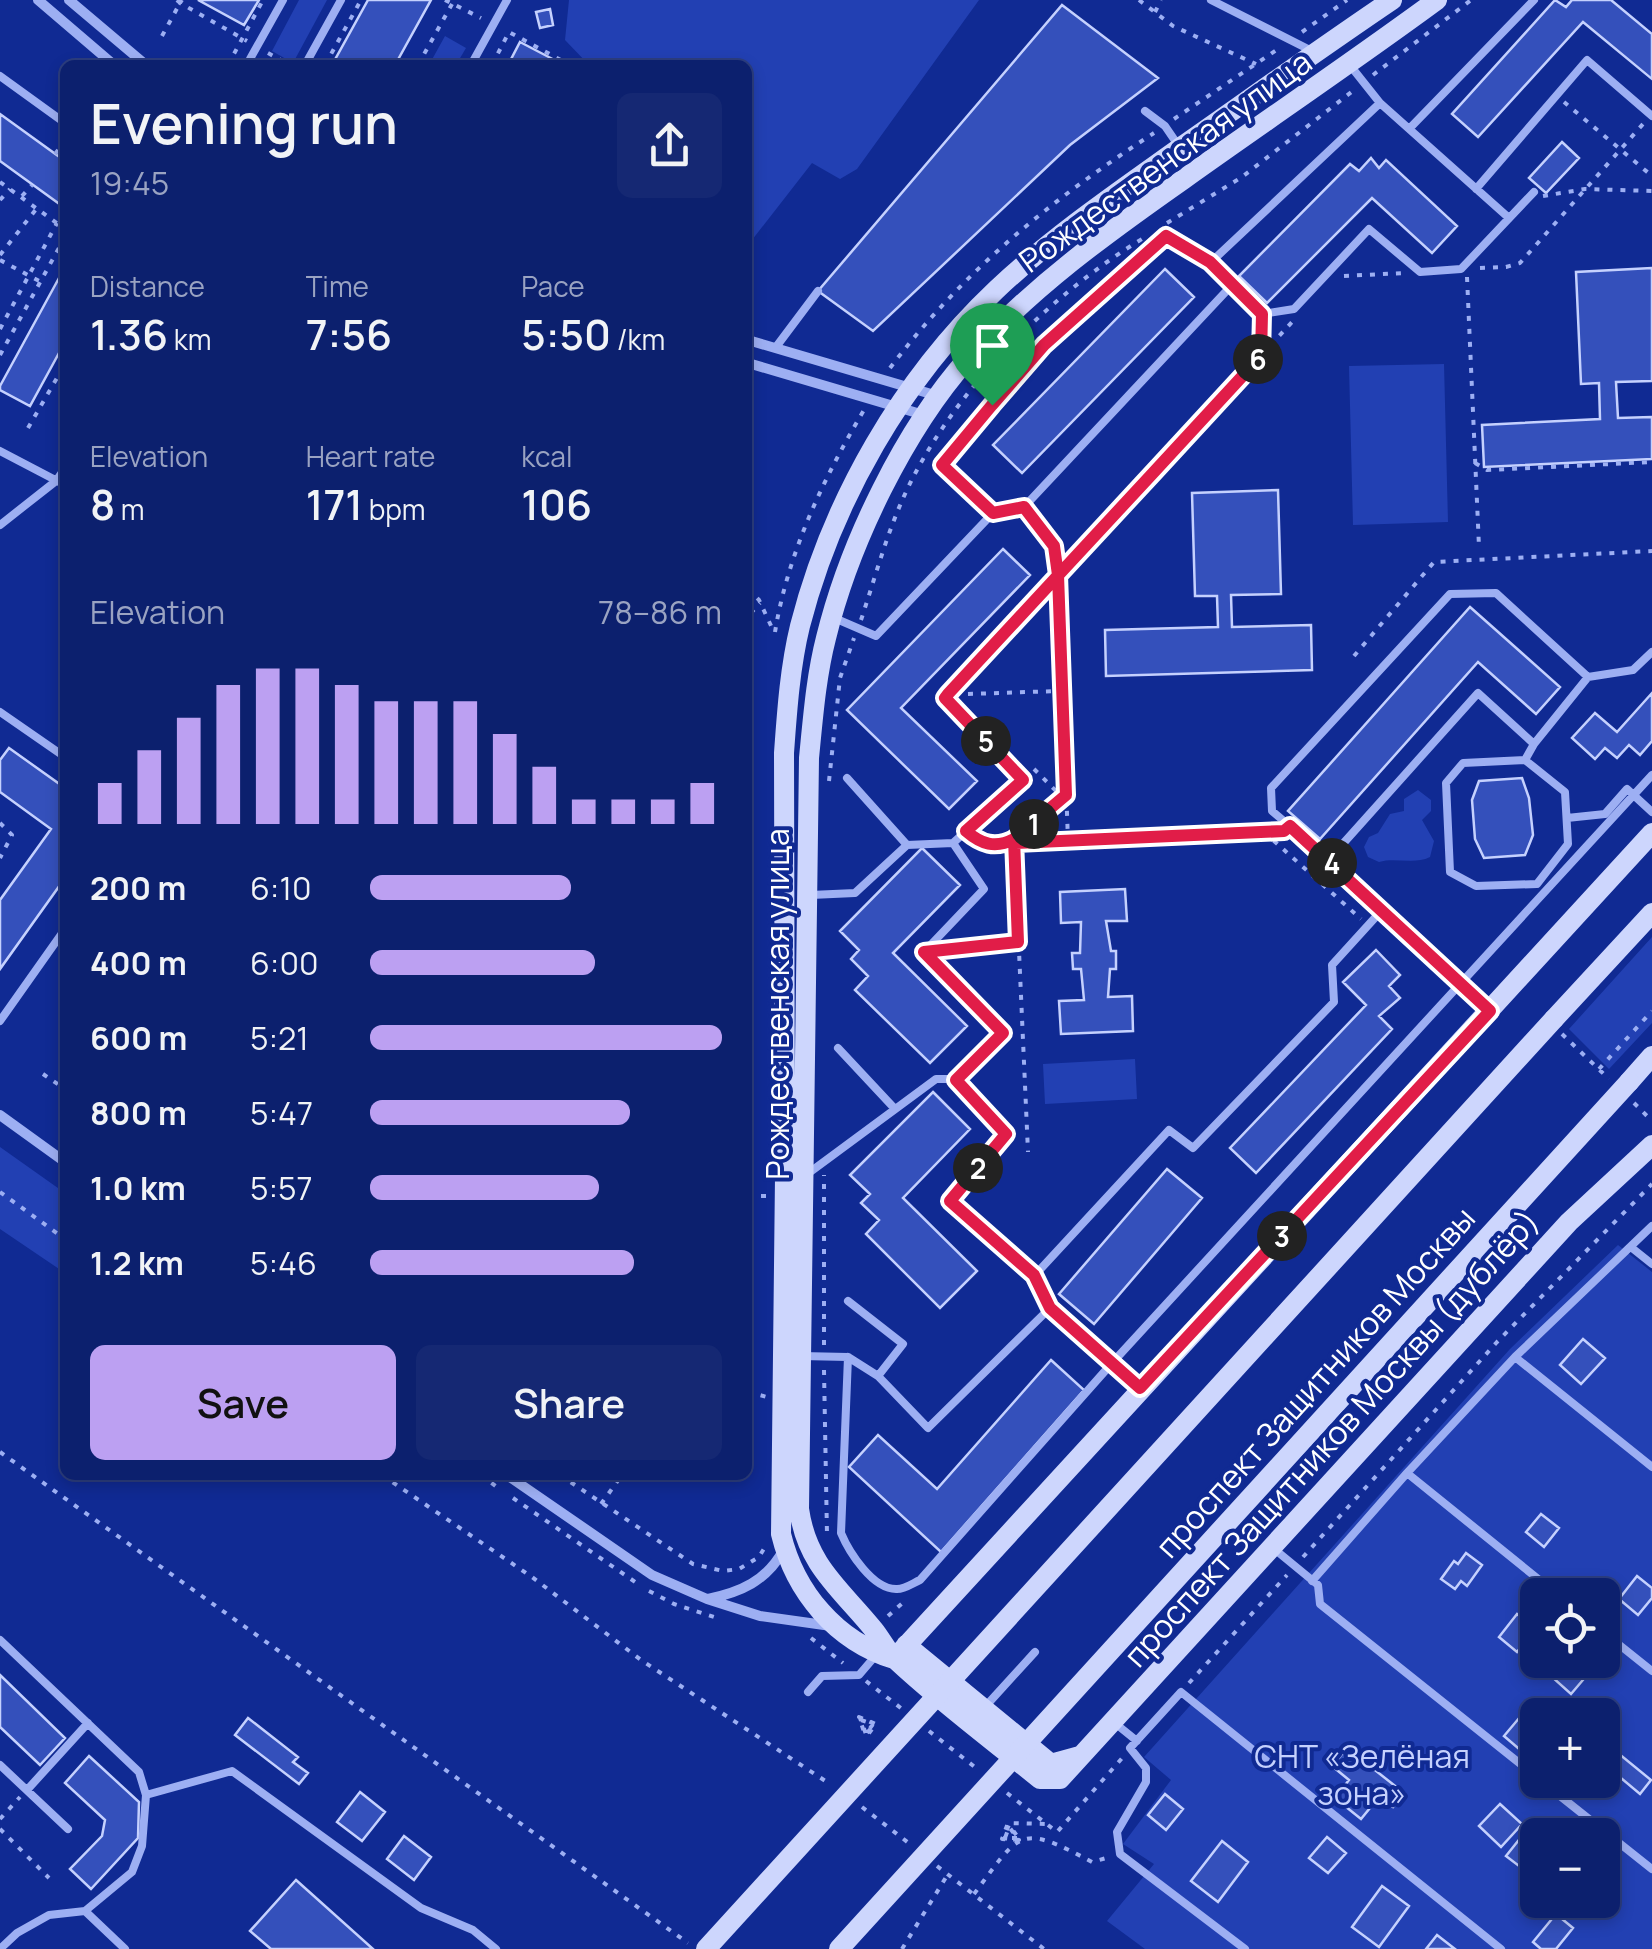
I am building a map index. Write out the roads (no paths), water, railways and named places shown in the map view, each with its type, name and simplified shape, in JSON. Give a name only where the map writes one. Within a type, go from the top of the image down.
[{"type":"street","points":[[38,0],[108,60]]},
{"type":"street","points":[[69,0],[140,60]]},
{"type":"street","name":"Рождественская улица","points":[[891,1651],[835,1626],[800,1583],[781,1534],[783,848],[788,696],[800,624],[829,539],[880,435],[948,341],[995,291],[1074,224],[1392,0]]},
{"type":"street","name":"Рождественская улица","points":[[891,1651],[832,1584],[803,1534],[800,1509],[809,758],[824,647],[832,617],[863,533],[926,415],[968,359],[1057,272],[1117,226],[1438,0]]},
{"type":"street","points":[[752,341],[939,396]]},
{"type":"street","points":[[752,364],[926,415]]},
{"type":"street","points":[[1082,1756],[1052,1764],[983,1708],[891,1651],[1652,834]]},
{"type":"street","name":"проспект Защитников Москвы","points":[[706,1949],[1556,1025],[1652,913]]},
{"type":"street","name":"проспект Защитников Москвы","points":[[839,1949],[1652,1056]]},
{"type":"street","points":[[0,1115],[60,1158]]},
{"type":"street","name":"проспект Защитников Москвы (дублёр)","points":[[891,1651],[1040,1779],[1060,1779],[1569,1222],[1652,1145]]},
{"type":"street","points":[[514,1480],[652,1575],[707,1599],[778,1620],[835,1626]]},
{"type":"street","points":[[707,1599],[736,1592],[760,1579],[775,1566],[785,1549]]},
{"type":"lane","points":[[250,60],[283,0]]},
{"type":"lane","points":[[308,60],[341,0]]},
{"type":"lane","points":[[475,60],[507,0]]},
{"type":"lane","points":[[1211,0],[1314,52]]},
{"type":"lane","points":[[1408,128],[1534,0]]},
{"type":"lane","points":[[1476,189],[1587,60],[1651,116]]},
{"type":"lane","points":[[1349,64],[1380,103],[1509,218]]},
{"type":"lane","points":[[0,76],[60,119]]},
{"type":"lane","points":[[1210,262],[1380,103]]},
{"type":"lane","points":[[1145,110],[1165,126],[1180,148]]},
{"type":"lane","points":[[993,513],[942,465],[1044,345],[1166,236],[1210,262],[1262,314],[1294,309],[1369,229],[1420,272],[1460,269],[1534,192]]},
{"type":"lane","points":[[832,617],[876,636],[993,513],[1024,507],[1232,285]]},
{"type":"lane","points":[[776,347],[818,291]]},
{"type":"lane","points":[[0,451],[60,483],[0,525]]},
{"type":"lane","points":[[807,895],[855,893],[906,844],[953,842],[1023,780],[945,698],[1058,575],[1054,546],[1024,507]]},
{"type":"lane","points":[[1490,1011],[1272,810],[1270,788],[1450,594],[1496,593],[1588,677]]},
{"type":"lane","points":[[1525,760],[1588,677],[1633,670],[1652,652]]},
{"type":"lane","points":[[1318,850],[1340,848],[1478,693],[1534,744]]},
{"type":"lane","points":[[0,712],[60,754]]},
{"type":"lane","points":[[1525,760],[1565,792],[1568,844],[1538,884],[1476,886],[1450,872],[1446,783],[1463,763],[1525,760]]},
{"type":"lane","points":[[848,1356],[841,1533],[852,1559],[886,1587],[900,1590],[920,1580],[1113,1362],[1652,775]]},
{"type":"lane","points":[[847,778],[906,844]]},
{"type":"lane","points":[[1567,818],[1605,814],[1627,789],[1652,812]]},
{"type":"lane","points":[[806,1175],[936,1080],[956,1080],[1003,1033],[924,952],[984,889],[953,842]]},
{"type":"lane","points":[[1034,1275],[1169,1130],[1193,1148],[1334,1002],[1332,965],[1382,910]]},
{"type":"lane","points":[[0,1021],[60,935]]},
{"type":"lane","points":[[838,1048],[895,1109]]},
{"type":"lane","points":[[956,1080],[1006,1134],[950,1201],[1034,1275],[1050,1308],[1140,1388]]},
{"type":"lane","points":[[1312,1581],[1515,1357],[1652,1226]]},
{"type":"lane","points":[[1632,1248],[1652,1264]]},
{"type":"lane","points":[[848,1301],[902,1344],[878,1376]]},
{"type":"lane","points":[[801,1356],[848,1356],[878,1376],[928,1428],[1050,1308]]},
{"type":"lane","points":[[1515,1357],[1652,1468]]},
{"type":"lane","points":[[1407,1473],[1537,1578]]},
{"type":"lane","points":[[1272,1547],[1318,1585],[1320,1604],[1520,1764]]},
{"type":"lane","points":[[0,1640],[139,1772],[146,1795],[142,1846],[132,1872],[84,1911],[49,1915],[16,1933],[0,1949]]},
{"type":"lane","points":[[1620,1646],[1652,1672]]},
{"type":"lane","points":[[808,1692],[822,1676],[859,1675],[891,1651]]},
{"type":"lane","points":[[983,1708],[1034,1652]]},
{"type":"lane","points":[[1245,1949],[1120,1854],[1117,1832],[1146,1782],[1146,1768],[1130,1748],[1181,1692],[1502,1949]]},
{"type":"lane","points":[[1113,1721],[1137,1741]]},
{"type":"lane","points":[[27,1790],[88,1723]]},
{"type":"lane","points":[[1,1769],[68,1829]]},
{"type":"lane","points":[[146,1795],[232,1772],[421,1908],[473,1930],[496,1949]]},
{"type":"lane","points":[[1563,1798],[1652,1870]]},
{"type":"lane","points":[[84,1911],[125,1949]]},
{"type":"park label","name":"СНТ «Зелёная зона»","points":[[1362,1774]]}]
